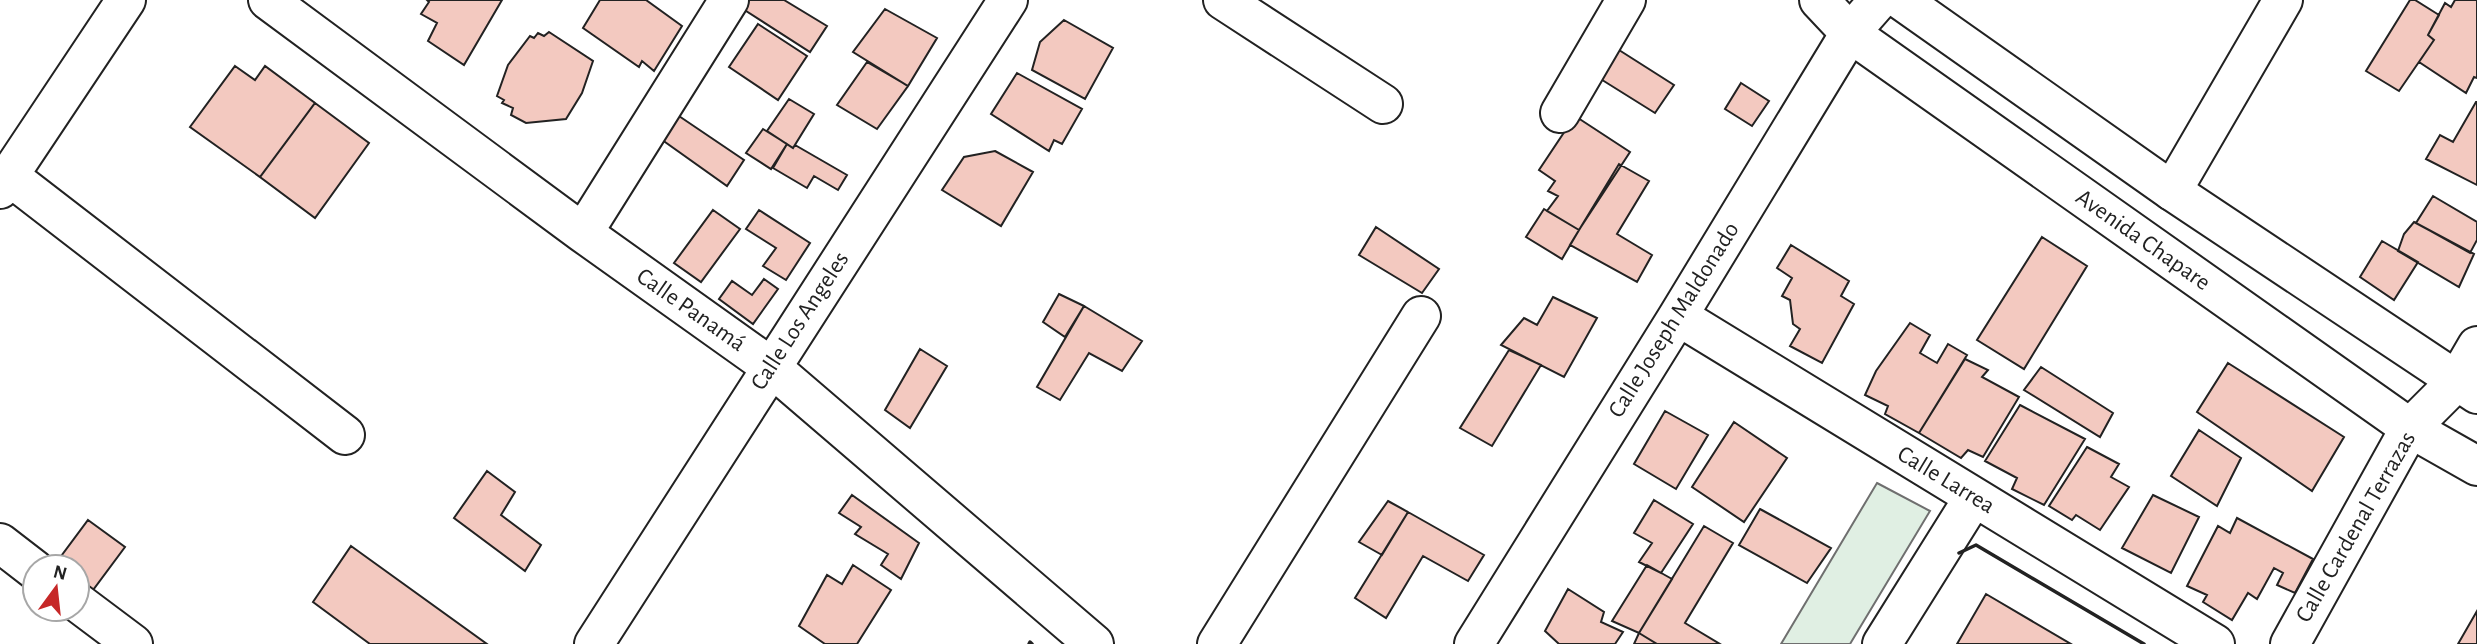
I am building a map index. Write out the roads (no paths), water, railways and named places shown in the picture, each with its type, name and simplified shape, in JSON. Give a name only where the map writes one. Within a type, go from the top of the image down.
[{"type":"street","points":[[127,0],[4,182],[345,435]]},
{"type":"street","name":"Calle Panamá","points":[[268,0],[583,233],[771,367],[1094,644]]},
{"type":"street","points":[[583,233],[730,0]]},
{"type":"street","name":"Calle Los Angeles","points":[[594,644],[1008,0]]},
{"type":"street","points":[[1223,0],[1383,104]]},
{"type":"street","points":[[1560,113],[1626,0]]},
{"type":"street","name":"Avenida Chapare","points":[[1819,0],[1850,33],[2410,428],[2477,466]]},
{"type":"street","name":"Calle Joseph Maldonado","points":[[1474,644],[1850,33],[1879,0]]},
{"type":"street","points":[[1901,0],[2172,191],[2466,388]]},
{"type":"street","points":[[2172,191],[2283,0]]},
{"type":"street","points":[[1217,644],[1421,316]]},
{"type":"street","name":"Calle Larrea","points":[[1678,316],[2215,644]]},
{"type":"street","name":"Calle Cardenal Terrazas","points":[[2290,644],[2410,428],[2466,388],[2477,346]]},
{"type":"street","points":[[1882,644],[1974,497]]},
{"type":"street","points":[[0,543],[21,559]]},
{"type":"street","points":[[91,612],[133,644]]}]
